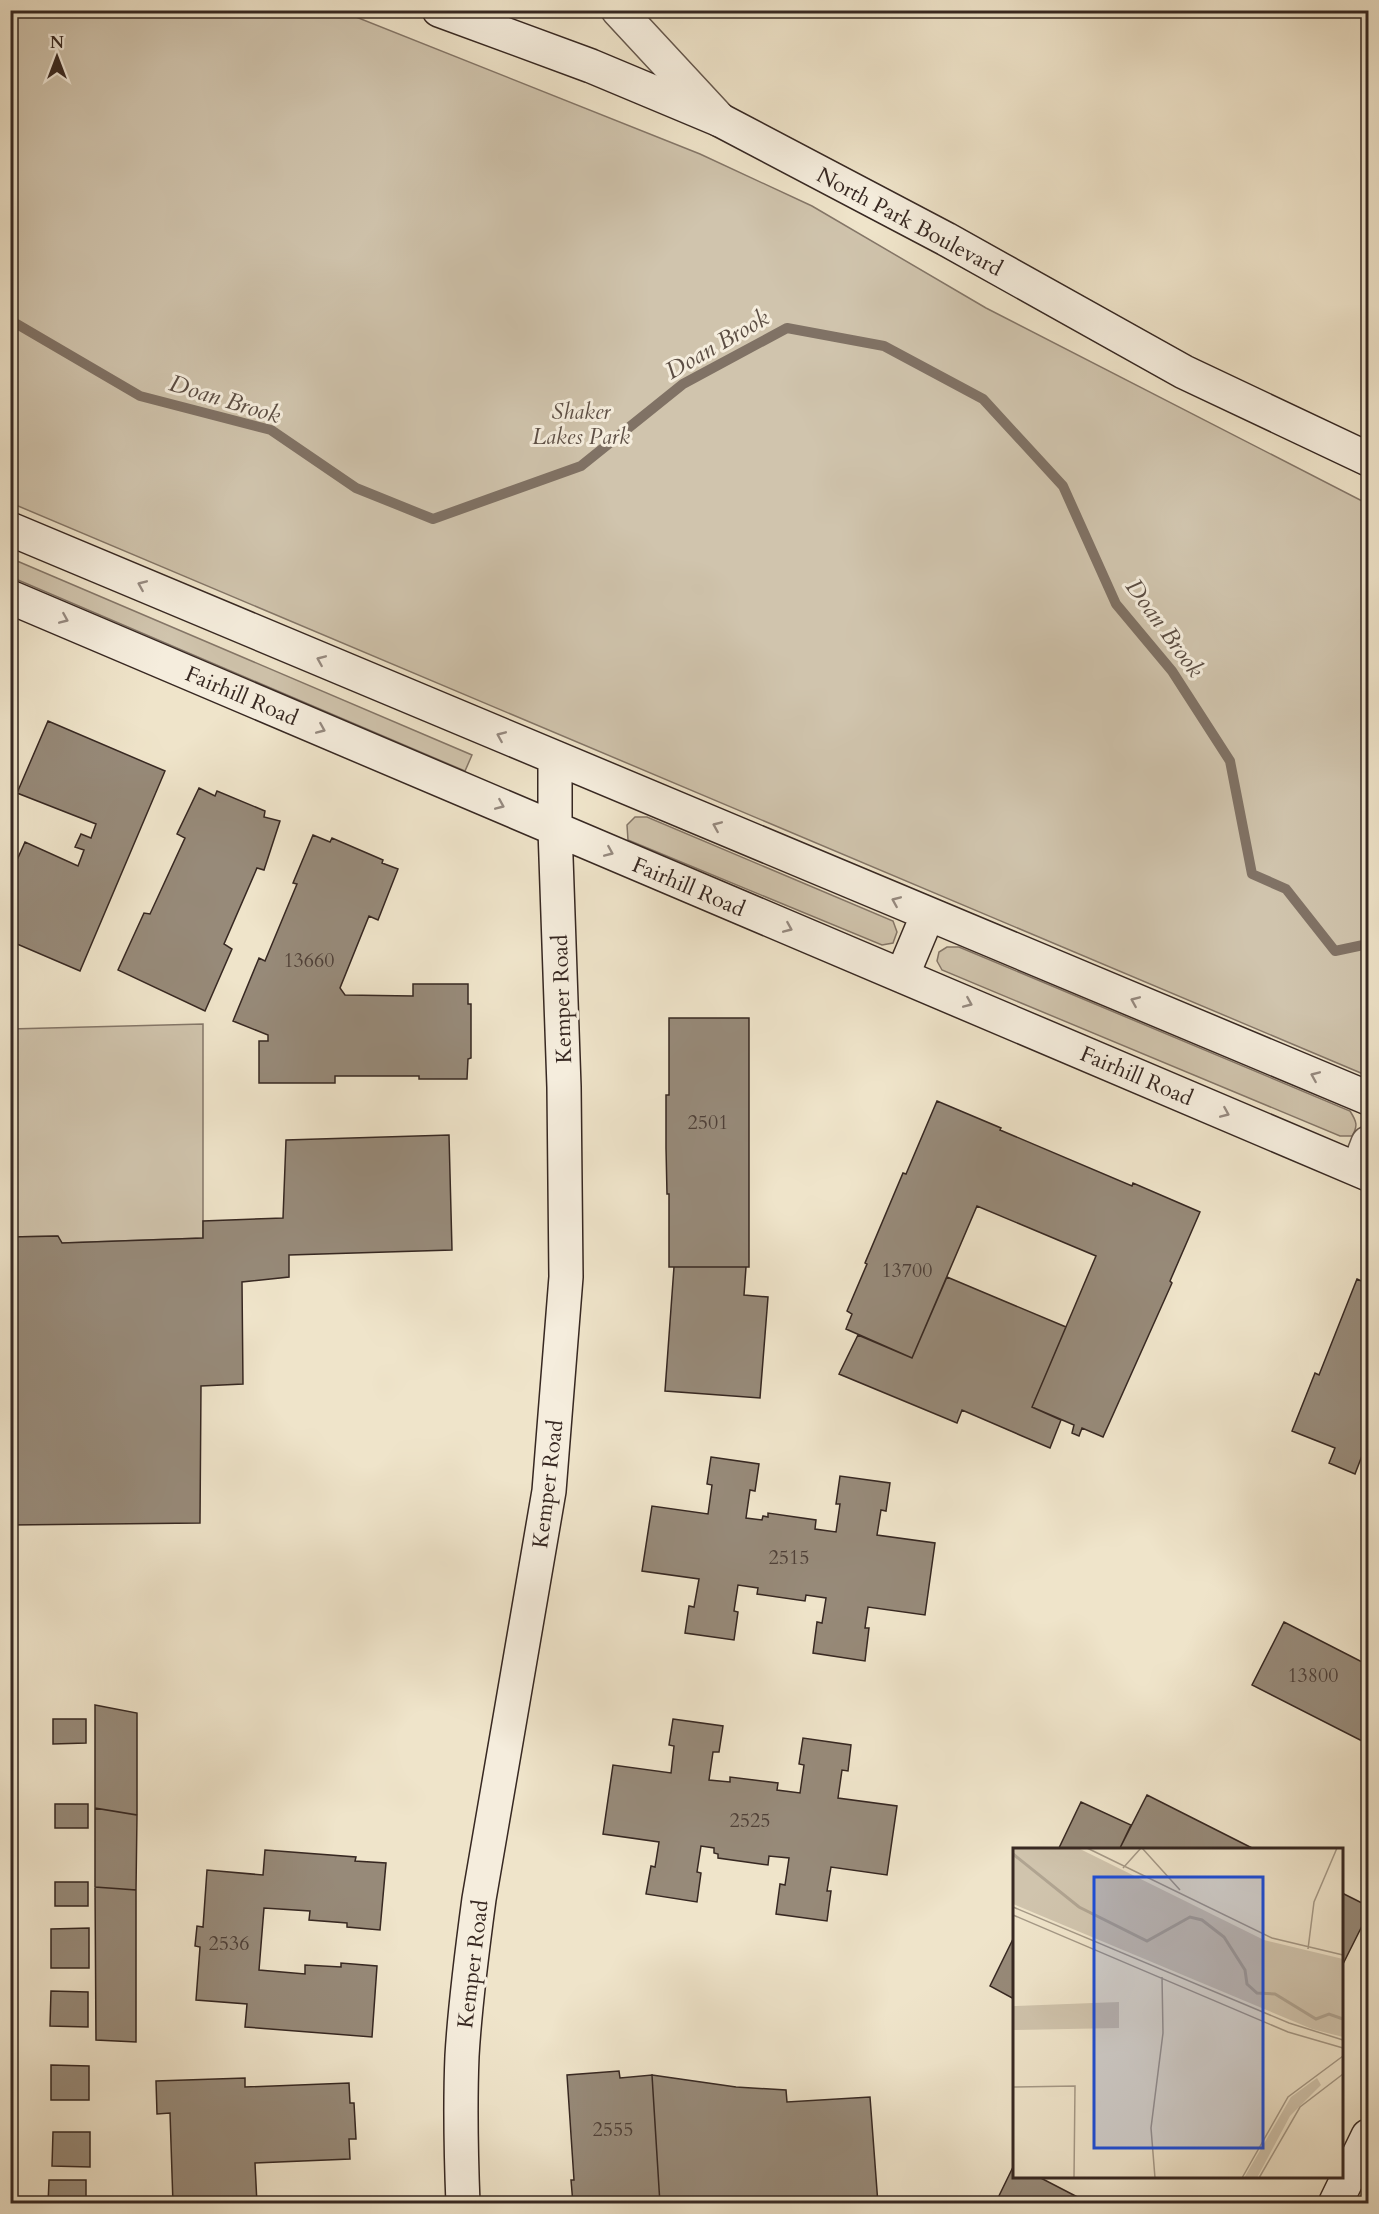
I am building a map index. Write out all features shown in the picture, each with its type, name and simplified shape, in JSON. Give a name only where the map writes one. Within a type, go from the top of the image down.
[{"type":"main road","name":"North Park Boulevard","points":[[439,10],[591,66],[720,120],[946,239],[1184,372],[1368,459]]},
{"type":"main road","points":[[618,10],[720,120]]},
{"type":"main road","points":[[10,529],[1368,1098]]},
{"type":"main road","name":"Fairhill Road","points":[[10,597],[902,976],[1365,1162]]},
{"type":"main road","name":"Kemper Road","points":[[463,2204],[460,2130],[462,2055],[473,1949],[479,1899],[549,1491],[566,1277],[564,1087],[555,829],[555,759]]},
{"type":"main road","points":[[902,976],[928,914]]},
{"type":"main road","points":[[1335,2204],[1368,2136]]},
{"type":"green space","name":"Shaker Lakes Park","points":[[11,10],[341,11],[700,154],[812,206],[986,308],[1368,504],[1368,1076],[11,503]]},
{"type":"green space","points":[[10,558],[472,755],[465,771],[11,577]]},
{"type":"green space","points":[[635,817],[647,817],[893,921],[897,932],[893,943],[882,945],[628,840],[627,825]]},
{"type":"green space","points":[[947,947],[959,947],[1350,1111],[1356,1124],[1354,1133],[1352,1136],[1340,1136],[942,970],[937,961],[939,952]]},
{"type":"green space","points":[[203,1024],[203,1238],[62,1243],[57,1236],[11,1237],[10,1029]]},
{"type":"building","points":[[48,721],[165,771],[80,971],[10,941],[10,876],[25,842],[78,866],[84,850],[75,847],[81,834],[91,838],[96,824],[17,793]]},
{"type":"building","points":[[199,788],[215,796],[217,791],[265,811],[264,817],[280,821],[264,870],[257,868],[224,944],[232,949],[205,1011],[118,970],[144,913],[150,914],[185,838],[177,834]]},
{"type":"building","points":[[313,835],[330,842],[332,838],[398,869],[378,920],[369,916],[340,988],[345,995],[413,996],[413,984],[468,984],[468,1004],[471,1004],[471,1058],[468,1059],[467,1079],[419,1079],[419,1076],[335,1076],[335,1083],[259,1083],[259,1041],[268,1041],[268,1035],[233,1021],[259,958],[265,961],[297,884],[293,883]]},
{"type":"building","points":[[669,1018],[749,1018],[749,1267],[669,1267],[666,1095],[669,1095]]},
{"type":"building","points":[[937,1101],[1132,1186],[1133,1183],[1200,1212],[1170,1281],[1172,1283],[1103,1437],[1082,1428],[1079,1436],[1072,1433],[1074,1425],[1032,1407],[1096,1256],[977,1206],[912,1358],[846,1329],[852,1314],[847,1311],[867,1264],[865,1263],[903,1173],[906,1174]]},
{"type":"building","points":[[449,1135],[452,1250],[289,1255],[289,1277],[242,1282],[243,1384],[201,1386],[200,1523],[10,1525],[10,1237],[58,1236],[62,1243],[203,1238],[203,1221],[283,1218],[286,1140]]},
{"type":"building","points":[[674,1267],[746,1267],[744,1295],[768,1297],[760,1398],[665,1391]]},
{"type":"building","points":[[947,1277],[1066,1327],[1032,1407],[1061,1420],[1050,1448],[962,1410],[957,1423],[839,1374],[858,1335],[912,1358]]},
{"type":"building","points":[[1357,1279],[1368,1284],[1368,1440],[1355,1474],[1329,1463],[1335,1448],[1292,1431],[1315,1373],[1319,1375]]},
{"type":"building","points":[[711,1457],[759,1464],[755,1491],[750,1490],[746,1518],[762,1520],[763,1516],[768,1517],[768,1513],[816,1520],[815,1529],[836,1532],[840,1504],[836,1504],[840,1476],[890,1483],[886,1511],[881,1510],[877,1535],[935,1543],[925,1615],[868,1607],[865,1628],[869,1628],[865,1661],[813,1653],[817,1622],[822,1623],[826,1598],[806,1595],[805,1601],[757,1594],[758,1588],[738,1585],[734,1611],[738,1612],[734,1640],[685,1633],[689,1606],[694,1607],[699,1579],[642,1571],[652,1506],[708,1514],[712,1485],[707,1484]]},
{"type":"building","points":[[1284,1622],[1368,1665],[1368,1744],[1252,1685]]},
{"type":"building","points":[[95,1705],[137,1713],[137,1815],[95,1808]]},
{"type":"building","points":[[53,1719],[86,1719],[86,1743],[53,1744]]},
{"type":"building","points":[[673,1719],[723,1726],[719,1752],[713,1752],[709,1780],[730,1782],[730,1777],[778,1783],[777,1790],[800,1793],[804,1765],[799,1764],[803,1738],[851,1745],[848,1771],[842,1770],[838,1798],[897,1806],[887,1875],[831,1867],[827,1891],[831,1891],[827,1921],[776,1914],[780,1884],[785,1885],[789,1858],[769,1856],[768,1865],[718,1858],[718,1854],[714,1853],[714,1848],[701,1846],[697,1872],[701,1873],[697,1902],[646,1894],[651,1866],[655,1867],[659,1842],[603,1834],[613,1765],[671,1773],[674,1746],[669,1745]]},
{"type":"building","points":[[1147,1795],[1252,1848],[1120,1848]]},
{"type":"building","points":[[1081,1802],[1131,1825],[1120,1848],[1059,1848]]},
{"type":"building","points":[[55,1804],[88,1804],[88,1828],[55,1828]]},
{"type":"building","points":[[95,1808],[137,1815],[136,1890],[95,1887]]},
{"type":"building","points":[[265,1850],[356,1857],[355,1861],[386,1863],[380,1930],[347,1927],[347,1923],[309,1920],[310,1911],[264,1908],[259,1970],[305,1974],[305,1965],[341,1967],[341,1963],[377,1966],[372,2037],[245,2027],[247,2004],[196,2000],[200,1947],[195,1946],[197,1926],[203,1927],[207,1870],[263,1875]]},
{"type":"building","points":[[55,1882],[88,1882],[88,1906],[55,1906]]},
{"type":"building","points":[[95,1887],[136,1890],[136,2042],[96,2040]]},
{"type":"building","points":[[1343,1894],[1368,1906],[1368,1914],[1343,1964]]},
{"type":"building","points":[[89,1928],[89,1968],[51,1968],[51,1929]]},
{"type":"building","points":[[1013,1939],[1013,1998],[990,1986]]},
{"type":"building","points":[[51,1991],[88,1992],[88,2027],[50,2026]]},
{"type":"building","points":[[51,2065],[89,2066],[89,2100],[51,2100]]},
{"type":"building","points":[[619,2071],[620,2078],[652,2075],[660,2204],[573,2204],[571,2180],[574,2180],[567,2075]]},
{"type":"building","points":[[652,2075],[736,2087],[786,2090],[787,2102],[870,2097],[878,2204],[660,2204]]},
{"type":"building","points":[[245,2078],[245,2087],[349,2083],[350,2103],[354,2103],[356,2139],[349,2139],[350,2159],[255,2163],[257,2204],[173,2204],[170,2113],[157,2114],[156,2081]]},
{"type":"building","points":[[53,2132],[90,2132],[90,2167],[52,2166]]},
{"type":"building","points":[[1013,2167],[1013,2178],[1041,2178],[1091,2204],[995,2204]]},
{"type":"building","points":[[49,2180],[86,2180],[86,2204],[48,2204]]},
{"type":"waterway","name":"Doan Brook","points":[[10,320],[140,396],[271,430],[356,488],[433,519],[581,466],[683,384],[787,328],[884,346],[983,399],[1063,486],[1116,604],[1172,671],[1230,761],[1252,874],[1286,889],[1335,951],[1368,944]]}]
